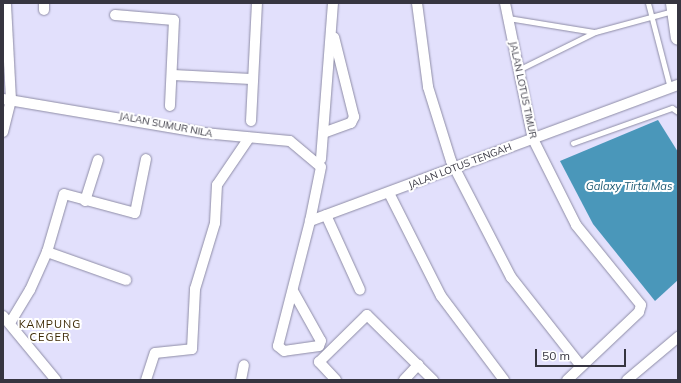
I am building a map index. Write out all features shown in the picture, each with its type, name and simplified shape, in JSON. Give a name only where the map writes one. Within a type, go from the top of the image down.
[{"type":"main road","points":[[673,7],[678,38]]},
{"type":"street","points":[[3,132],[7,99],[6,3]]},
{"type":"street","points":[[251,121],[251,79],[257,3]]},
{"type":"street","points":[[293,291],[321,341],[319,346],[284,351],[278,348],[310,221],[321,163],[333,3]]},
{"type":"street","points":[[417,3],[428,87],[454,168],[511,277],[581,366],[567,380]]},
{"type":"street","name":"JALAN LOTUS TIMUR","points":[[505,3],[533,139],[576,224],[641,305],[639,312],[581,366]]},
{"type":"street","points":[[115,15],[174,20],[173,75],[170,106]]},
{"type":"street","points":[[323,133],[351,123],[354,118],[332,27]]},
{"type":"street","points":[[173,75],[251,79]]},
{"type":"street","name":"JALAN LOTUS TENGAH","points":[[310,221],[389,193],[674,86]]},
{"type":"street","name":"JALAN SUMUR NILA","points":[[7,99],[249,138],[290,141],[321,163]]},
{"type":"street","points":[[146,380],[155,353],[192,349],[196,289],[214,223],[217,185],[249,138]]},
{"type":"street","points":[[56,380],[46,375],[6,320],[47,252],[64,194],[130,214],[136,212],[146,159]]},
{"type":"street","points":[[85,201],[98,160]]},
{"type":"street","points":[[389,193],[441,296],[504,380]]},
{"type":"street","points":[[326,216],[360,290]]},
{"type":"street","points":[[47,252],[126,280]]},
{"type":"street","points":[[336,380],[319,362],[367,315],[432,380]]},
{"type":"street","points":[[628,380],[678,337]]},
{"type":"street","points":[[241,380],[244,365]]},
{"type":"street","points":[[404,380],[418,365]]},
{"type":"lane","points":[[648,3],[650,16],[674,86]]},
{"type":"lane","points":[[518,70],[594,32],[650,16],[673,7]]},
{"type":"lane","points":[[508,18],[594,32]]},
{"type":"lane","points":[[573,143],[672,108],[678,112]]},
{"type":"water","name":"Galaxy Tirta Mas","points":[[658,120],[678,152],[678,280],[655,301],[593,224],[560,161]]},
{"type":"district","name":"KAMPUNG CEGER","points":[[50,331]]}]
